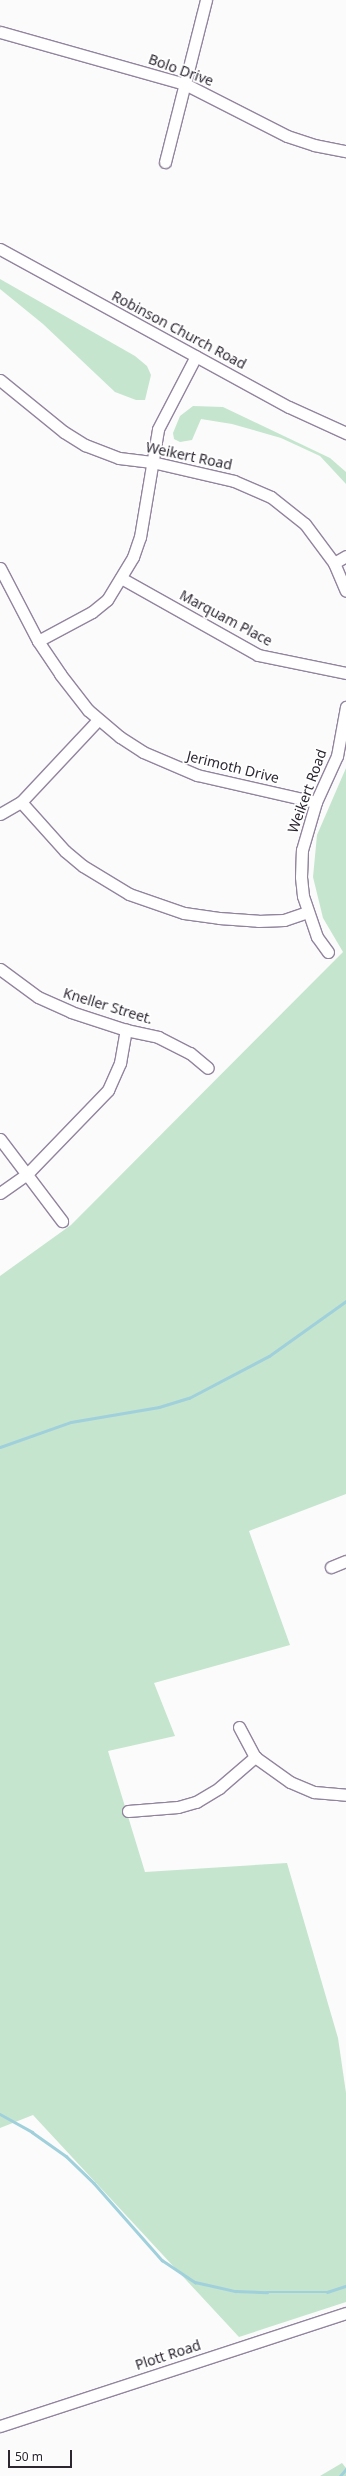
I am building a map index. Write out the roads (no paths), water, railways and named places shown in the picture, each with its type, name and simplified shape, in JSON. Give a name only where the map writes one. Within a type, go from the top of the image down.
[{"type":"street","points":[[166,162],[206,0]]},
{"type":"street","name":"Bolo Drive","points":[[0,32],[185,84],[287,136],[314,146],[346,151]]},
{"type":"street","name":"Robinson Church Road","points":[[0,249],[289,407],[346,433]]},
{"type":"street","points":[[38,641],[92,612],[106,600],[121,578],[140,537],[158,429],[164,414],[196,356]]},
{"type":"street","name":"Weikert Road","points":[[0,380],[64,432],[85,445],[119,458],[152,462],[234,481],[271,497],[305,524],[334,563],[346,591]]},
{"type":"street","points":[[334,563],[346,556]]},
{"type":"street","name":"Jerimoth Drive","points":[[0,568],[38,641],[60,674],[98,720],[143,752],[176,768],[197,775],[316,802]]},
{"type":"street","name":"Marquam Place","points":[[121,578],[258,654],[346,673]]},
{"type":"street","name":"Weikert Road","points":[[328,952],[317,937],[307,912],[300,877],[302,850],[316,802],[337,756],[346,707]]},
{"type":"street","points":[[0,814],[21,802],[98,720]]},
{"type":"street","points":[[21,802],[43,829],[71,856],[129,894],[184,912],[219,918],[258,921],[284,920],[307,912]]},
{"type":"street","name":"Kneller Street.","points":[[0,969],[38,997],[71,1012],[126,1030],[158,1036],[190,1053],[208,1068]]},
{"type":"street","points":[[0,1193],[27,1174],[108,1090],[120,1063],[126,1030]]},
{"type":"street","points":[[0,1139],[62,1221]]},
{"type":"street","points":[[331,1568],[346,1561]]},
{"type":"street","points":[[239,1727],[254,1757],[290,1782],[314,1792],[346,1795]]},
{"type":"street","points":[[128,1811],[178,1806],[196,1802],[218,1788],[254,1757]]},
{"type":"street","name":"Plott Road","points":[[0,2426],[346,2313]]},
{"type":"waterway","points":[[0,1447],[71,1422],[159,1407],[189,1398],[269,1356],[346,1301]]},
{"type":"waterway","points":[[0,2114],[32,2132],[66,2156],[94,2183],[162,2260],[195,2282],[235,2291],[267,2292],[327,2292],[346,2286]]},
{"type":"waterway","points":[[340,2476],[346,2469]]}]
